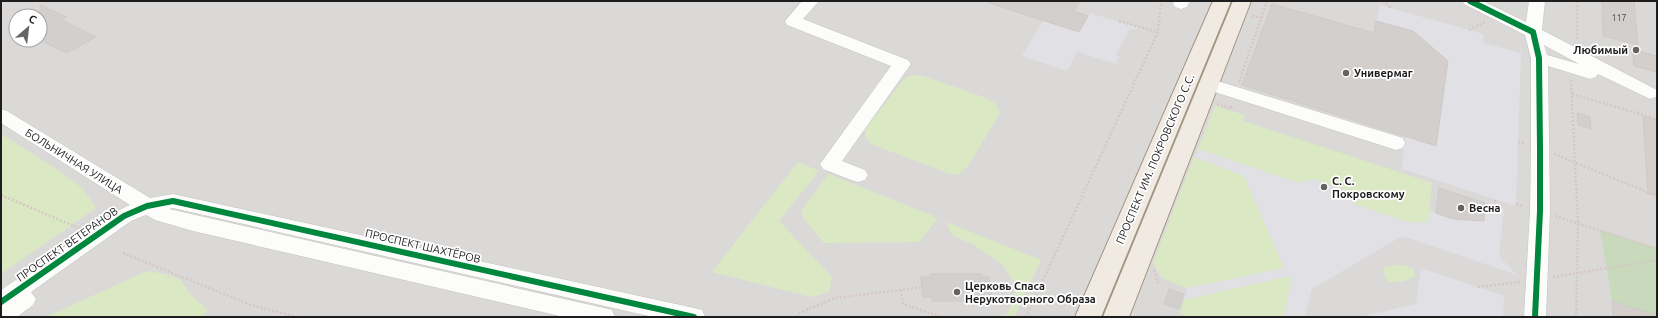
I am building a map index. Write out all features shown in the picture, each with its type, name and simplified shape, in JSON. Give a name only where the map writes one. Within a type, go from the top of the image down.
[{"type":"main road","name":"ПРОСПЕКТ ИМ. ПОКРОВСКОГО С.С.","points":[[1088,317],[1222,1]]},
{"type":"main road","name":"ПРОСПЕКТ ИМ. ПОКРОВСКОГО С.С.","points":[[1116,317],[1242,1]]},
{"type":"street","points":[[812,1],[793,21],[902,64],[830,164],[858,175]]},
{"type":"street","points":[[1470,1],[1533,32],[1574,62],[1654,94]]},
{"type":"street","points":[[1534,317],[1540,211],[1539,58],[1533,32],[1537,1]]},
{"type":"street","points":[[1539,58],[1574,62]]},
{"type":"street","points":[[1208,84],[1396,143]]},
{"type":"street","name":"БОЛЬНИЧНАЯ УЛИЦА","points":[[1,115],[154,210]]},
{"type":"street","name":"ПРОСПЕКТ ШАХТЁРОВ","points":[[154,210],[173,201],[694,317]]},
{"type":"street","points":[[154,210],[209,227],[604,317]]},
{"type":"street","name":"ПРОСПЕКТ ВЕТЕРАНОВ","points":[[1,302],[124,216],[154,210]]},
{"type":"street","name":"ПРОСПЕКТ ВЕТЕРАНОВ","points":[[1,317],[154,210]]},
{"type":"path","points":[[1026,317],[1158,32],[1161,1]]},
{"type":"path","points":[[1383,1],[1391,8]]},
{"type":"path","points":[[1576,317],[1578,223],[1572,94],[1577,1]]},
{"type":"path","points":[[1119,21],[1158,32]]},
{"type":"path","points":[[1572,94],[1657,119]]},
{"type":"path","points":[[1518,142],[1540,148],[1574,161],[1657,196]]},
{"type":"path","points":[[1,194],[85,231]]},
{"type":"path","points":[[1495,200],[1495,206]]},
{"type":"path","points":[[1516,204],[1657,249]]},
{"type":"path","points":[[123,253],[251,305],[296,317]]},
{"type":"path","points":[[1478,287],[1657,260]]},
{"type":"path","points":[[797,317],[799,313],[835,298],[922,287]]},
{"type":"path","points":[[902,290],[903,304],[942,317]]},
{"type":"shaded area","points":[[1,1],[1657,1],[1657,317],[1,317]]},
{"type":"shaded area","points":[[1380,5],[1484,34],[1483,43],[1521,53],[1516,206],[1402,169],[1405,136],[1436,146],[1448,61],[1413,31],[1376,21]]},
{"type":"shaded area","points":[[1090,13],[1140,28],[1129,30],[1116,55],[1120,56],[1116,64],[1077,52],[1067,71],[1022,56],[1043,21],[1079,32]]},
{"type":"shaded area","points":[[1198,149],[1299,183],[1314,179],[1345,190],[1354,204],[1407,222],[1428,223],[1430,209],[1436,213],[1453,219],[1484,221],[1485,203],[1504,209],[1499,256],[1517,275],[1402,236],[1312,289],[1305,317],[1283,317],[1291,283],[1288,276],[1184,300],[1187,288],[1284,268],[1244,176],[1194,157]]},
{"type":"shaded area","points":[[1421,268],[1504,296],[1503,317],[1359,317],[1416,304]]},
{"type":"green space","points":[[912,75],[923,76],[986,98],[995,103],[1000,113],[968,166],[959,174],[950,174],[871,144],[865,137],[865,129],[905,78]]},
{"type":"green space","points":[[1215,106],[1245,115],[1244,121],[1432,183],[1428,223],[1407,222],[1354,204],[1345,190],[1314,179],[1299,183],[1198,149]]},
{"type":"green space","points":[[1,134],[52,166],[83,189],[96,208],[1,274]]},
{"type":"green space","points":[[1194,157],[1244,176],[1284,268],[1187,288],[1162,278],[1153,263]]},
{"type":"green space","points":[[798,162],[819,171],[779,221],[832,277],[829,292],[811,297],[712,272]]},
{"type":"green space","points":[[829,174],[938,218],[919,242],[824,243],[804,219],[801,211]]},
{"type":"green space","points":[[946,222],[1041,260],[1014,317],[1002,317],[1007,314],[1014,300],[1015,284],[1002,264],[973,244],[953,236]]},
{"type":"green space","points":[[1600,230],[1657,248],[1657,316],[1612,301]]},
{"type":"green space","points":[[1398,265],[1414,269],[1415,276],[1402,282],[1387,281],[1383,269]]},
{"type":"green space","points":[[147,271],[169,275],[181,280],[191,295],[208,310],[203,315],[197,317],[43,317],[48,316]]},
{"type":"green space","points":[[1288,276],[1291,283],[1283,317],[1189,317],[1180,313],[1184,300]]},
{"type":"building","points":[[989,1],[1040,1],[1048,3],[1050,1],[1080,1],[1074,11],[1088,16],[1079,32],[989,3]]},
{"type":"building","points":[[1602,1],[1634,1],[1638,45],[1603,36]]},
{"type":"building","name":"Универмаг","points":[[1272,4],[1374,33],[1376,21],[1413,31],[1448,61],[1436,146],[1242,85]]},
{"type":"building","points":[[48,9],[66,17],[62,20],[96,37],[67,53],[48,44]]},
{"type":"building","points":[[1632,49],[1657,56],[1657,72],[1634,66]]},
{"type":"building","points":[[1577,113],[1590,117],[1591,129],[1578,125]]},
{"type":"building","points":[[1643,116],[1657,120],[1657,194],[1648,194]]},
{"type":"building","name":"Весна","points":[[1439,188],[1485,203],[1484,221],[1453,219],[1436,213]]},
{"type":"building","name":"Церковь Спаса Нерукотворного Образа","points":[[930,274],[981,274],[982,277],[989,277],[992,297],[985,297],[985,301],[932,301],[932,297],[923,297],[921,277],[930,277]]},
{"type":"building","points":[[1169,289],[1184,294],[1179,309],[1164,304]]},
{"type":"building","points":[[1612,301],[1655,315],[1654,317],[1613,317]]},
{"type":"cycle path","points":[[1470,1],[1533,32],[1539,58],[1540,211],[1535,317]]},
{"type":"cycle path","points":[[1,302],[124,216],[147,206],[173,201],[694,317]]},
{"type":"place","name":"Любимый","points":[[1636,50]]},
{"type":"place","name":"Универмаг","points":[[1346,73]]},
{"type":"place","name":"С. С. Покровскому","points":[[1324,187]]},
{"type":"place","name":"Весна","points":[[1461,208]]},
{"type":"place","name":"Церковь Спаса Нерукотворного Образа","points":[[957,292]]}]
